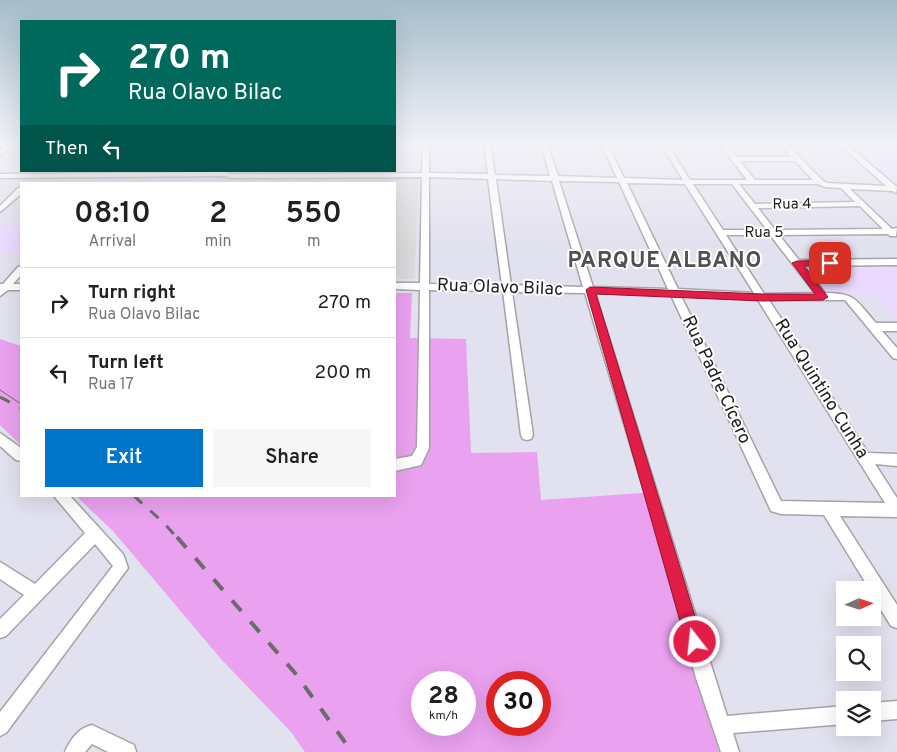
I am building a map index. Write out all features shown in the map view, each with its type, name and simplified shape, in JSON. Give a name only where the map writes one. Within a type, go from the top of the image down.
[{"type":"street","points":[[396,465],[416,461],[423,448],[425,178]]},
{"type":"street","points":[[493,178],[527,435]]},
{"type":"street","points":[[555,178],[705,678],[730,752]]},
{"type":"street","points":[[561,178],[688,182],[751,180],[819,182],[844,187],[896,190]]},
{"type":"street","name":"Rua Quintino Cunha","points":[[685,178],[897,510]]},
{"type":"street","points":[[815,178],[819,182]]},
{"type":"street","points":[[882,178],[896,190]]},
{"type":"street","name":"Rua Padre Cícero","points":[[622,179],[774,502],[778,508],[828,509]]},
{"type":"street","points":[[733,181],[823,297]]},
{"type":"street","points":[[844,187],[895,233]]},
{"type":"street","points":[[0,210],[20,191]]},
{"type":"street","name":"Rua 4","points":[[752,206],[862,204]]},
{"type":"street","name":"Rua 5","points":[[721,233],[895,233]]},
{"type":"street","points":[[797,263],[897,262]]},
{"type":"street","points":[[2,289],[20,270]]},
{"type":"street","name":"Rua Olavo Bilac","points":[[396,286],[674,292],[763,298],[844,297],[848,298],[873,327]]},
{"type":"street","points":[[2,289],[20,287]]},
{"type":"street","points":[[873,327],[897,326]]},
{"type":"street","points":[[873,327],[897,355]]},
{"type":"street","points":[[0,438],[20,455]]},
{"type":"street","points":[[864,458],[897,460]]},
{"type":"street","points":[[0,727],[121,568],[118,559],[62,497]]},
{"type":"street","points":[[828,509],[897,510]]},
{"type":"street","points":[[828,509],[897,620]]},
{"type":"street","points":[[0,630],[95,533]]},
{"type":"street","points":[[0,570],[35,594]]},
{"type":"street","points":[[881,711],[897,710]]},
{"type":"street","points":[[721,725],[836,716]]},
{"type":"street","points":[[74,752],[87,736],[92,734],[127,752]]},
{"type":"shaded area","points":[[365,178],[419,178],[414,279],[396,279],[396,182],[364,182]]},
{"type":"shaded area","points":[[887,178],[897,178],[897,187]]},
{"type":"shaded area","points":[[302,179],[356,179],[355,182],[301,182]]},
{"type":"shaded area","points":[[20,224],[20,253],[0,253],[0,225]]},
{"type":"shaded area","points":[[897,264],[897,321],[873,293],[826,293],[804,265]]},
{"type":"shaded area","points":[[396,293],[412,293],[410,338],[466,339],[471,453],[537,452],[541,500],[643,493],[719,752],[305,752],[291,732],[221,659],[113,531],[77,497],[396,497]]},
{"type":"shaded area","points":[[0,339],[20,346],[20,444],[0,425]]},
{"type":"tram line","points":[[0,390],[20,403]]},
{"type":"railway","points":[[0,397],[20,407]]},
{"type":"railway","points":[[135,497],[165,524],[178,539]]},
{"type":"railway","points":[[177,537],[295,673],[352,752]]},
{"type":"district","name":"PARQUE ALBANO","points":[[665,261]]},
{"type":"route","points":[[695,642],[590,290],[674,292],[763,298],[823,297],[797,263],[830,263]]}]
